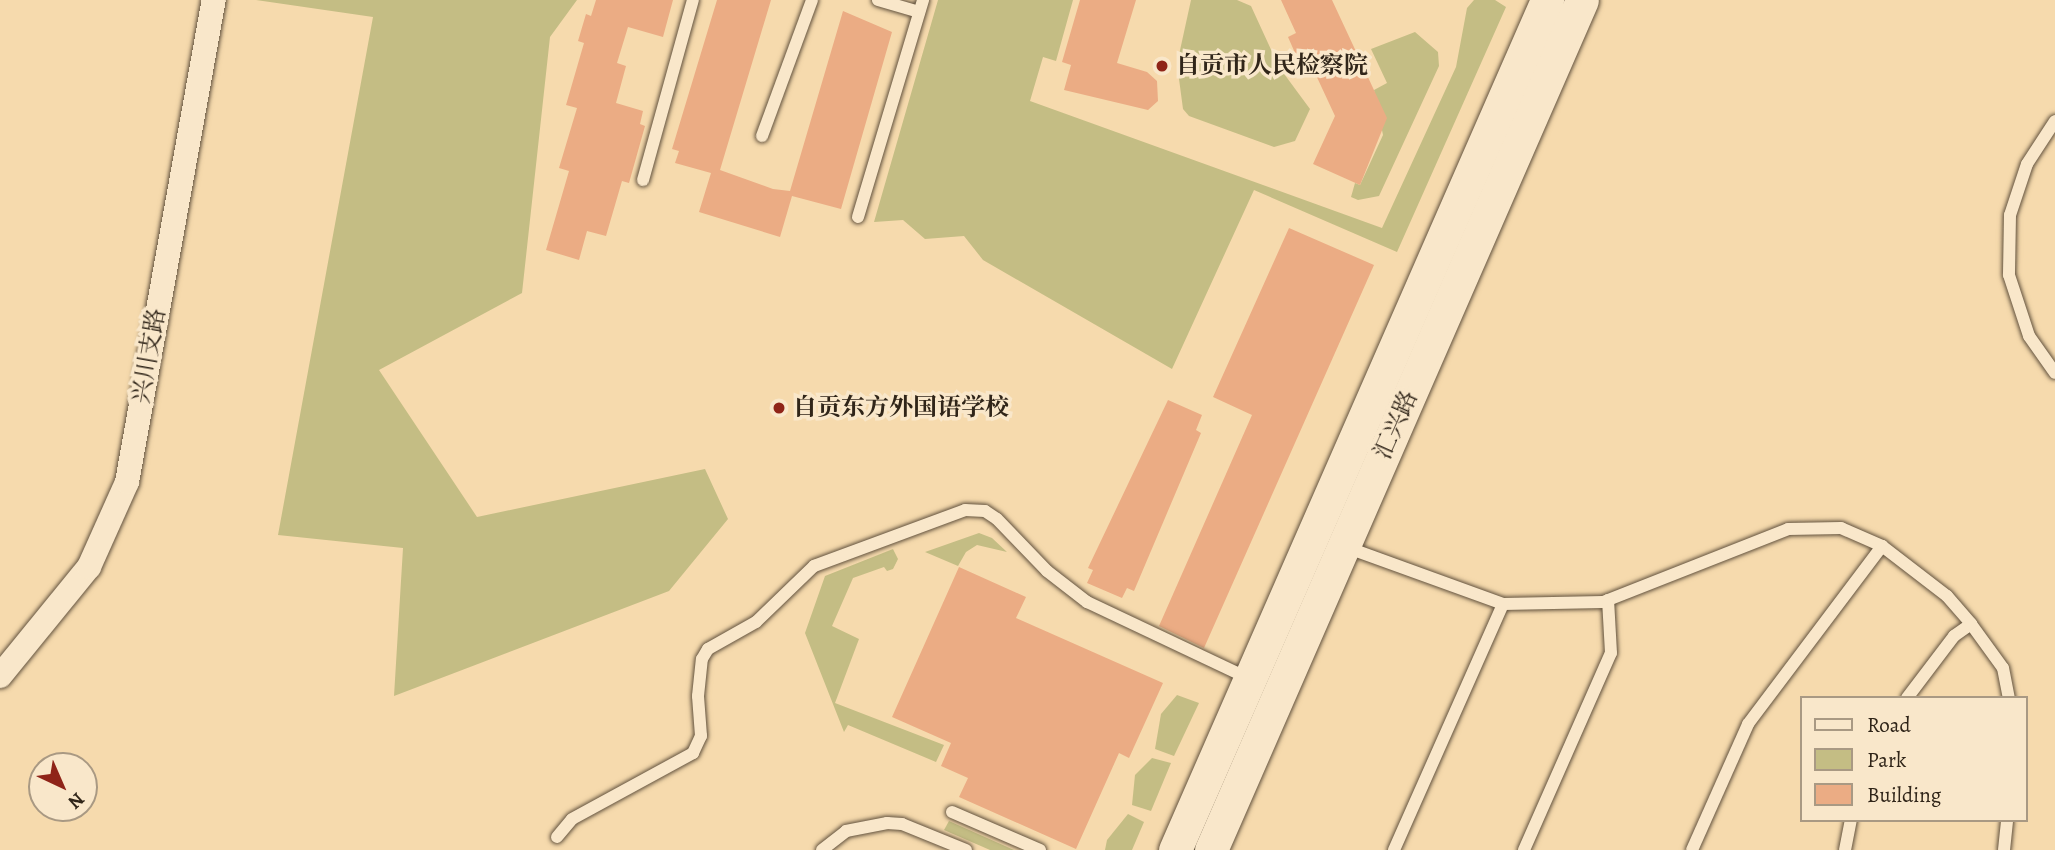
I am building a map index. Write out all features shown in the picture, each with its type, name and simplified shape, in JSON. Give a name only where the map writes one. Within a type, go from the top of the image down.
[{"type":"main road","points":[[1175,850],[1265,685],[1547,0]]},
{"type":"main road","name":"汇兴路","points":[[1211,850],[1265,685],[1343,546],[1582,0]]},
{"type":"street","name":"兴川支路","points":[[0,676],[89,566],[127,482],[214,0]]},
{"type":"lane","points":[[643,180],[693,0]]},
{"type":"lane","points":[[762,136],[812,0]]},
{"type":"lane","points":[[858,217],[921,6],[878,0]]},
{"type":"lane","points":[[2055,121],[2027,164],[2010,215],[2009,275],[2029,336],[2055,373]]},
{"type":"lane","points":[[557,837],[572,819],[693,753],[701,736],[698,696],[702,659],[708,649],[762,617],[814,566],[965,510],[985,511],[997,519],[1047,571],[1087,602],[1265,685]]},
{"type":"lane","points":[[1343,546],[1503,604],[1608,600],[1788,529],[1841,528],[1882,546],[1947,596],[2003,668],[2009,696]]},
{"type":"lane","points":[[1692,850],[1748,724],[1882,546]]},
{"type":"lane","points":[[1524,850],[1611,653],[1608,600]]},
{"type":"lane","points":[[1394,850],[1503,604]]},
{"type":"lane","points":[[1909,696],[1954,636],[1971,624]]},
{"type":"lane","points":[[952,812],[1040,850]]},
{"type":"lane","points":[[1845,850],[1851,822]]},
{"type":"lane","points":[[2004,850],[2007,822]]},
{"type":"lane","points":[[822,850],[846,831],[867,824],[902,824],[960,849]]},
{"type":"green space","points":[[256,0],[577,0],[550,37],[522,293],[379,370],[477,517],[705,469],[728,519],[669,591],[394,696],[403,548],[278,535],[373,17]]},
{"type":"green space","points":[[938,0],[1073,0],[1056,61],[1043,57],[1030,101],[1382,228],[1456,67],[1467,8],[1474,0],[1495,0],[1506,7],[1397,252],[1254,190],[1172,369],[983,260],[964,236],[925,239],[903,220],[874,222]]},
{"type":"green space","points":[[1191,0],[1237,0],[1251,6],[1279,67],[1310,109],[1295,141],[1274,147],[1189,116],[1183,109],[1177,64]]},
{"type":"green space","points":[[1415,32],[1438,52],[1439,66],[1379,196],[1358,200],[1351,197],[1355,183],[1360,185],[1383,135],[1374,90],[1387,83],[1371,49]]},
{"type":"green space","points":[[979,533],[992,538],[1007,552],[977,545],[966,552],[958,566],[925,552]]},
{"type":"green space","points":[[893,549],[898,559],[893,569],[887,571],[884,567],[853,578],[832,626],[859,639],[835,703],[944,745],[936,762],[848,725],[844,732],[805,633],[825,576]]},
{"type":"green space","points":[[1177,695],[1199,703],[1174,756],[1155,749],[1161,714]]},
{"type":"green space","points":[[1152,758],[1171,763],[1151,811],[1132,805],[1135,775]]},
{"type":"green space","points":[[1128,814],[1144,822],[1132,850],[1105,850],[1107,840]]},
{"type":"green space","points":[[949,821],[1014,850],[990,850],[944,830]]},
{"type":"building","points":[[596,0],[673,0],[663,37],[628,27],[617,63],[626,66],[616,103],[643,111],[640,124],[645,126],[629,183],[622,181],[606,236],[587,231],[579,260],[546,250],[569,171],[559,168],[577,108],[566,105],[584,43],[578,41],[586,14],[591,16]]},
{"type":"building","points":[[717,0],[771,0],[720,170],[773,189],[790,191],[843,11],[892,32],[841,209],[792,196],[780,237],[699,212],[711,173],[675,163],[679,151],[672,149]]},
{"type":"building","points":[[1080,0],[1136,0],[1117,63],[1147,72],[1157,81],[1158,101],[1148,110],[1064,90],[1071,65],[1062,62]]},
{"type":"building","points":[[1281,0],[1332,0],[1387,118],[1360,185],[1313,164],[1335,116],[1308,58],[1299,62],[1288,37],[1296,33]]},
{"type":"building","points":[[1289,228],[1374,265],[1204,648],[1159,626],[1252,415],[1213,397]]},
{"type":"building","points":[[1168,400],[1202,415],[1196,430],[1201,433],[1134,591],[1127,588],[1122,598],[1087,583],[1093,570],[1088,568]]},
{"type":"building","points":[[959,567],[1026,597],[1016,618],[1163,683],[1129,758],[1119,753],[1076,849],[959,797],[968,778],[941,766],[951,743],[892,717]]},
{"type":"place","name":"自贡市人民检察院","points":[[1162,66]]},
{"type":"place","name":"自贡东方外国语学校","points":[[779,408]]}]
